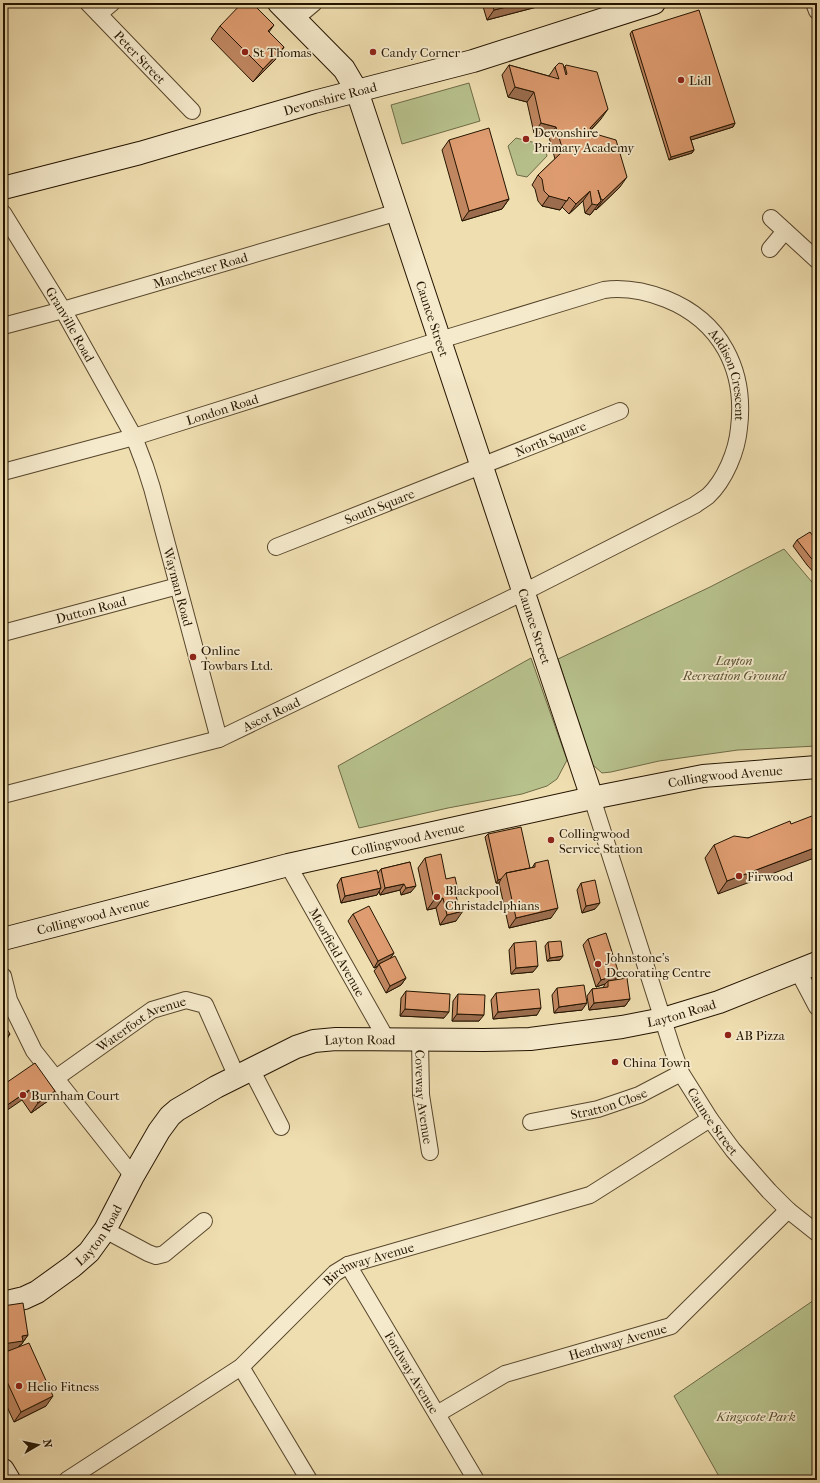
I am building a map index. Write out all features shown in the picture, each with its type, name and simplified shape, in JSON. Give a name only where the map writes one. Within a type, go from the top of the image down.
[{"type":"street","points":[[94,8],[112,3]]},
{"type":"street","name":"Caunce Street","points":[[279,3],[344,70],[357,91],[592,798],[681,1073],[710,1119],[753,1173],[788,1210],[817,1233]]},
{"type":"street","points":[[296,19],[314,3]]},
{"type":"street","name":"Devonshire Road","points":[[3,188],[140,153],[357,91],[493,55],[654,3]]},
{"type":"street","points":[[814,3],[817,11]]},
{"type":"street","name":"Peter Street","points":[[94,8],[192,111]]},
{"type":"street","name":"Manchester Road","points":[[3,326],[63,310],[398,212]]},
{"type":"street","name":"Granville Road","points":[[3,213],[63,310],[134,437]]},
{"type":"street","points":[[771,218],[817,260]]},
{"type":"street","points":[[770,249],[785,231]]},
{"type":"street","name":"Addison Crescent","points":[[440,340],[604,290],[621,288],[640,290],[690,310],[716,333],[733,366],[741,401],[738,437],[734,454],[718,483],[708,496],[695,505],[524,592]]},
{"type":"street","name":"London Road","points":[[3,472],[134,437],[440,340]]},
{"type":"street","name":"North Square","points":[[481,466],[620,411]]},
{"type":"street","name":"Wayman Road","points":[[134,437],[152,488],[219,739]]},
{"type":"street","name":"South Square","points":[[276,547],[481,466]]},
{"type":"street","name":"Dutton Road","points":[[3,633],[178,586]]},
{"type":"street","name":"Ascot Road","points":[[3,795],[219,739],[524,592]]},
{"type":"street","name":"Collingwood Avenue","points":[[3,939],[288,865],[592,798],[703,776],[817,767]]},
{"type":"street","name":"Moorfield Avenue","points":[[288,865],[386,1040]]},
{"type":"street","points":[[807,967],[817,1007]]},
{"type":"street","name":"Layton Road","points":[[3,1303],[24,1298],[37,1292],[73,1266],[89,1252],[105,1230],[133,1176],[159,1131],[170,1116],[196,1098],[296,1047],[314,1041],[336,1039],[530,1039],[622,1027],[663,1019],[719,1002],[807,967]]},
{"type":"street","points":[[3,976],[9,1000],[34,1051],[133,1176]]},
{"type":"street","name":"Waterfoot Avenue","points":[[56,1078],[152,1010],[186,1000],[205,1005],[244,1073]]},
{"type":"street","name":"Coveway Avenue","points":[[420,1040],[421,1095],[430,1152]]},
{"type":"street","points":[[244,1073],[281,1127]]},
{"type":"street","name":"Stratton Close","points":[[531,1122],[598,1109],[639,1095],[681,1073]]},
{"type":"street","name":"Birchway Avenue","points":[[67,1480],[241,1367],[335,1273],[348,1265],[590,1195],[710,1119]]},
{"type":"street","name":"Heathway Avenue","points":[[437,1414],[505,1374],[671,1326],[788,1210]]},
{"type":"street","points":[[105,1230],[156,1256],[164,1254],[204,1221]]},
{"type":"street","name":"Fordway Avenue","points":[[348,1265],[476,1480]]},
{"type":"street","points":[[241,1367],[309,1480]]},
{"type":"street","points":[[3,1470],[9,1480]]},
{"type":"green space","points":[[469,83],[480,121],[402,144],[391,105]]},
{"type":"green space","points":[[516,138],[544,145],[547,156],[527,177],[517,175],[508,146]]},
{"type":"green space","name":"Layton Recreation Ground","points":[[784,549],[817,588],[817,746],[738,750],[659,761],[602,773],[593,765],[558,659],[710,587]]},
{"type":"green space","points":[[531,658],[567,760],[557,779],[547,786],[522,794],[448,808],[359,828],[338,766]]},
{"type":"green space","name":"Kingscote Park","points":[[817,1298],[817,1480],[721,1480],[674,1396]]},
{"type":"building","points":[[242,3],[252,3],[274,25],[268,31],[284,47],[263,69],[220,26]]},
{"type":"building","points":[[492,3],[522,3],[494,10]]},
{"type":"building","name":"Lidl","points":[[699,10],[735,123],[690,137],[694,150],[671,157],[632,31]]},
{"type":"building","points":[[559,63],[563,64],[566,75],[566,65],[597,72],[608,109],[590,128],[592,133],[616,140],[627,177],[603,200],[601,199],[598,190],[601,201],[597,205],[592,204],[590,191],[576,204],[569,197],[567,201],[549,196],[544,191],[542,179],[538,175],[563,151],[556,127],[541,123],[534,92],[515,87],[509,65],[559,79],[555,67]]},
{"type":"building","points":[[489,128],[509,199],[469,211],[449,140]]},
{"type":"building","points":[[810,532],[817,542],[817,564],[797,540]]},
{"type":"building","name":"Firwood","points":[[817,814],[817,847],[727,881],[714,845],[734,836],[748,838],[790,821],[791,824]]},
{"type":"building","points":[[521,827],[530,868],[506,873],[501,879],[498,880],[488,834]]},
{"type":"building","points":[[441,854],[446,879],[455,877],[459,896],[456,896],[459,910],[463,909],[463,911],[447,915],[443,898],[434,900],[425,858]]},
{"type":"building","points":[[548,860],[558,908],[516,918],[506,873],[535,867],[535,863]]},
{"type":"building","points":[[410,862],[416,886],[406,888],[404,884],[385,888],[381,869]]},
{"type":"building","points":[[377,870],[381,888],[345,896],[341,878]]},
{"type":"building","points":[[595,880],[600,903],[586,906],[581,883]]},
{"type":"building","points":[[369,906],[394,953],[378,961],[353,914]]},
{"type":"building","points":[[606,933],[619,974],[601,980],[588,939]]},
{"type":"building","points":[[536,941],[538,966],[516,968],[514,943]]},
{"type":"building","points":[[561,941],[563,956],[550,958],[548,942]]},
{"type":"building","points":[[395,956],[406,978],[390,986],[379,964]]},
{"type":"building","points":[[627,978],[630,999],[594,1003],[592,989],[608,987],[608,981]]},
{"type":"building","points":[[584,985],[587,1003],[559,1007],[557,988]]},
{"type":"building","points":[[539,989],[541,1008],[498,1012],[496,993]]},
{"type":"building","points":[[406,991],[450,994],[449,1012],[405,1009]]},
{"type":"building","points":[[458,994],[485,995],[484,1015],[457,1014]]},
{"type":"building","points":[[3,1023],[10,1034],[3,1039]]},
{"type":"building","points":[[35,1063],[55,1091],[38,1103],[29,1090],[3,1108],[3,1085]]},
{"type":"building","points":[[23,1303],[28,1335],[22,1336],[23,1341],[3,1344],[3,1306]]},
{"type":"building","points":[[29,1343],[53,1396],[21,1412],[3,1373],[3,1353]]},
{"type":"place","name":"St Thomas","points":[[245,52]]},
{"type":"place","name":"Candy Corner","points":[[373,52]]},
{"type":"place","name":"Lidl","points":[[681,80]]},
{"type":"place","name":"Devonshire Primary Academy","points":[[526,139]]},
{"type":"place","name":"Online Towbars Ltd.","points":[[193,657]]},
{"type":"place","name":"Collingwood Service Station","points":[[551,840]]},
{"type":"place","name":"Firwood","points":[[739,876]]},
{"type":"place","name":"Blackpool Christadelphians","points":[[437,897]]},
{"type":"place","name":"Johnstone's Decorating Centre","points":[[598,964]]},
{"type":"place","name":"AB Pizza","points":[[728,1035]]},
{"type":"place","name":"China Town","points":[[615,1062]]},
{"type":"place","name":"Burnham Court","points":[[23,1095]]},
{"type":"place","name":"Helio Fitness","points":[[19,1386]]}]
